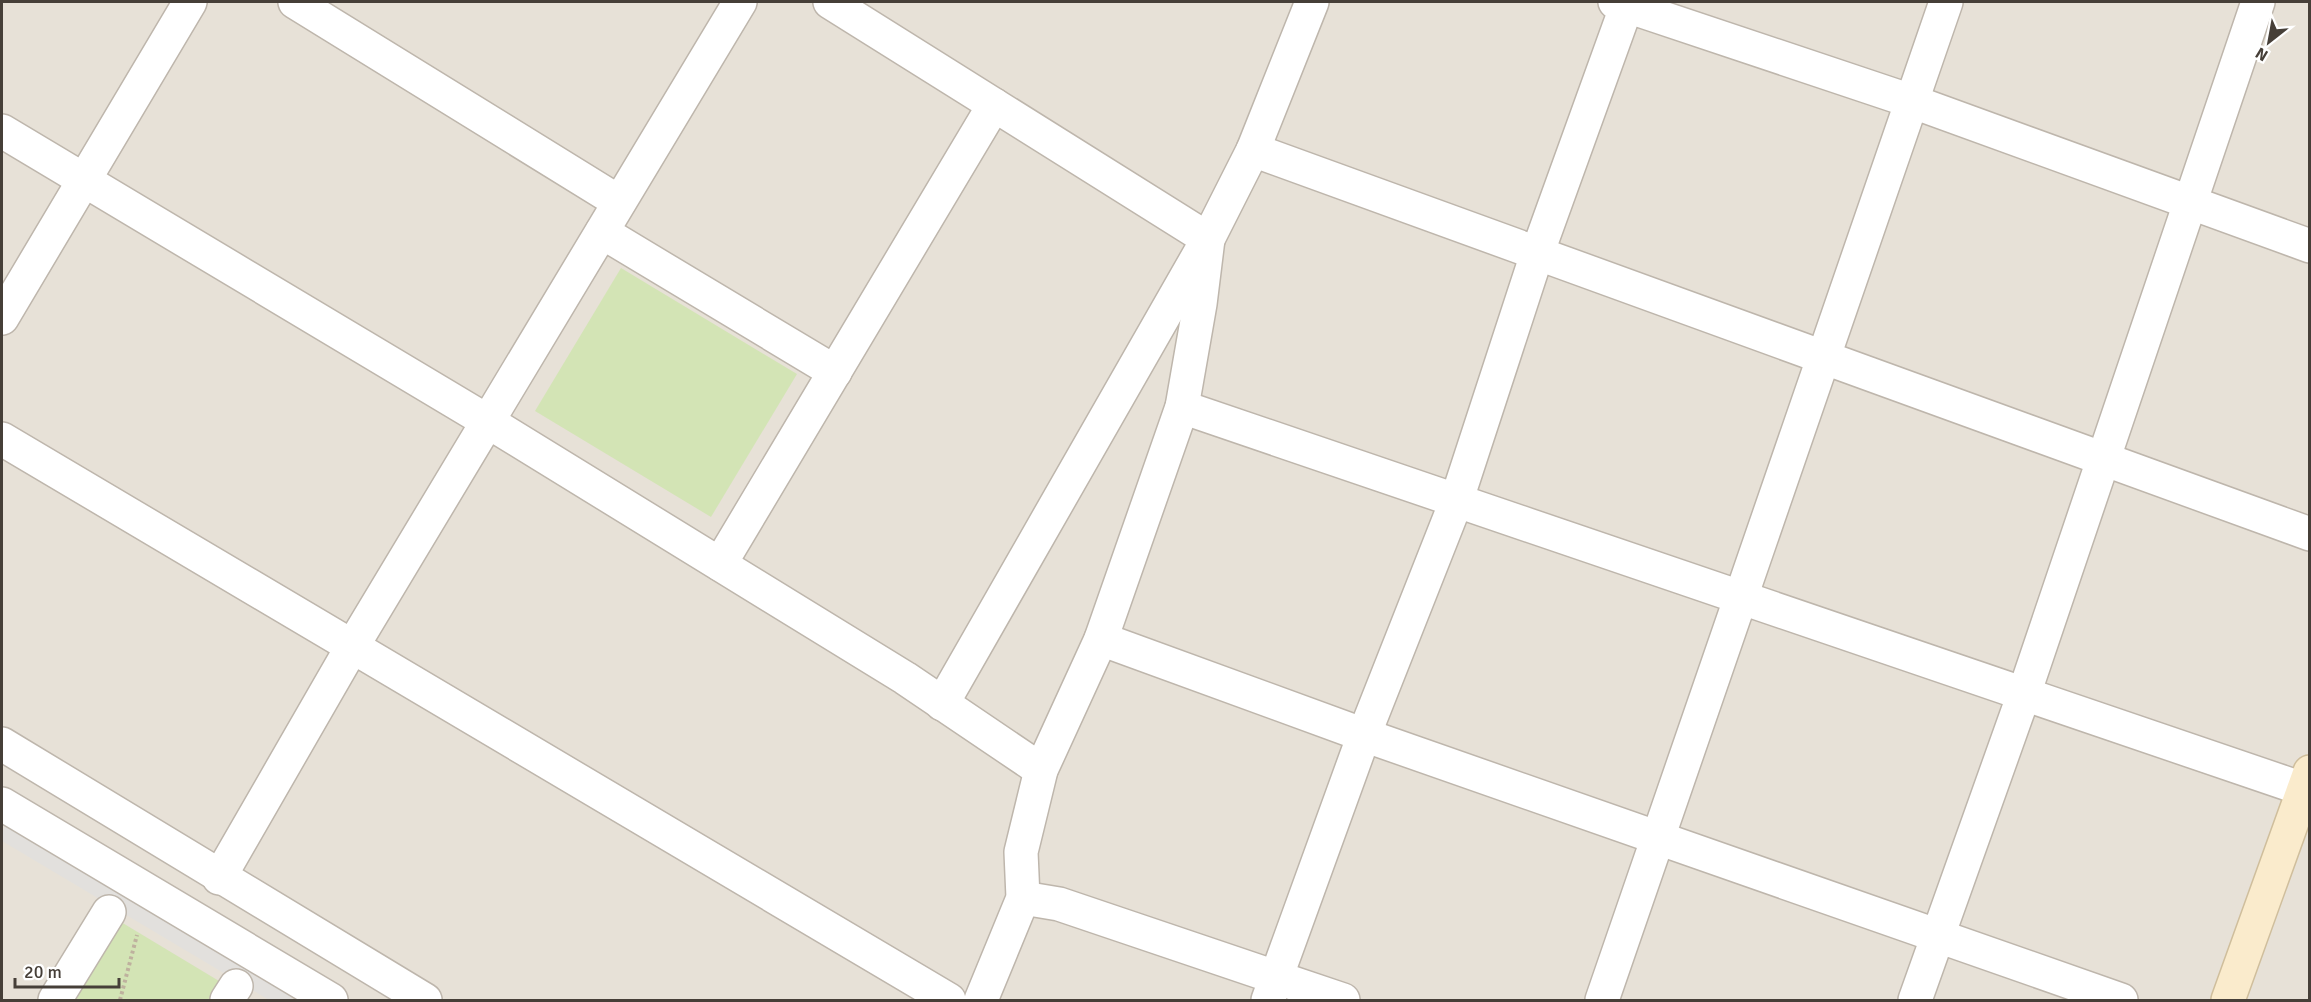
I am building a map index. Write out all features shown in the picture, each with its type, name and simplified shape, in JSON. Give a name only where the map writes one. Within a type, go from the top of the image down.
[{"type":"street","points":[[2,318],[190,2]]},
{"type":"street","points":[[295,2],[619,202]]},
{"type":"street","points":[[219,878],[352,647],[740,2]]},
{"type":"street","points":[[830,2],[1208,239]]},
{"type":"street","points":[[942,704],[1208,239],[1253,150],[1312,2]]},
{"type":"street","points":[[1602,1000],[1946,2]]},
{"type":"street","points":[[1915,1000],[2024,694],[2258,2]]},
{"type":"street","points":[[1272,989],[1364,735],[1456,502],[1537,254],[1623,3],[1911,102],[2310,246]]},
{"type":"street","points":[[720,564],[994,105]]},
{"type":"street","points":[[2,131],[488,421],[905,678],[1041,770]]},
{"type":"street","points":[[1253,150],[2310,534]]},
{"type":"street","points":[[602,232],[835,372]]},
{"type":"street","points":[[981,1000],[1023,898],[1021,852],[1041,770],[1101,639],[1182,407],[1200,304],[1208,239]]},
{"type":"street","points":[[1182,407],[2024,694],[2306,780],[2228,1000]]},
{"type":"street","points":[[2,439],[949,1000]]},
{"type":"street","points":[[1101,639],[1364,735],[2121,1000]]},
{"type":"street","points":[[2,744],[219,878],[425,1000]]},
{"type":"street","points":[[3,810],[331,1000]]},
{"type":"street","points":[[1023,898],[1059,904],[1272,989],[1343,1000]]},
{"type":"street","points":[[55,1000],[109,912]]},
{"type":"path","points":[[120,1000],[138,928]]},
{"type":"shaded area","points":[[2,2],[2309,2],[2309,1000],[2,1000]]},
{"type":"shaded area","points":[[10,819],[296,990],[291,1000],[269,1000],[2,841],[2,832]]},
{"type":"green space","points":[[621,268],[797,374],[711,517],[535,411]]},
{"type":"green space","points":[[116,919],[224,984],[214,1000],[66,1000]]}]
